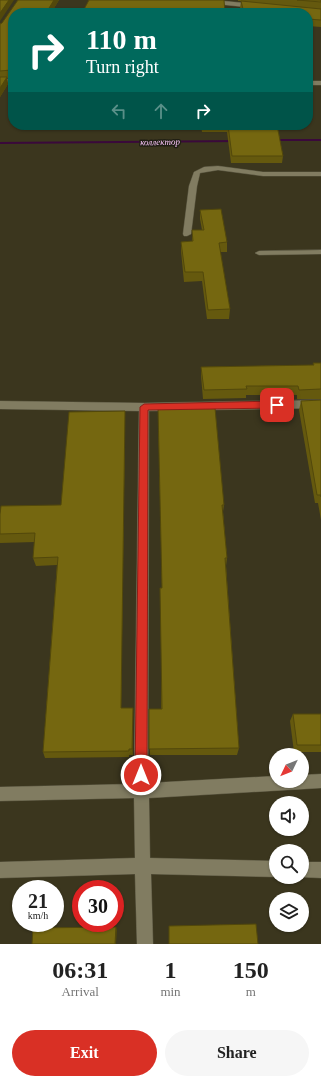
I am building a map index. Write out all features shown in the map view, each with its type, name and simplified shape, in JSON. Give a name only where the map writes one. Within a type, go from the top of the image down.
[{"type":"street","points":[[197,0],[259,7]]},
{"type":"street","points":[[0,405],[144,407],[321,404]]},
{"type":"street","points":[[144,407],[141,791],[145,944]]},
{"type":"street","points":[[0,794],[141,791],[321,781]]},
{"type":"street","points":[[0,870],[143,866],[269,869]]},
{"type":"street","points":[[309,870],[321,870]]},
{"type":"lane","points":[[187,234],[193,186],[197,172],[204,168],[256,173],[321,174]]},
{"type":"lane","points":[[259,253],[321,252]]},
{"type":"building","points":[[0,0],[9,0],[0,13]]},
{"type":"building","points":[[18,0],[54,0],[49,8],[12,8]]},
{"type":"building","points":[[89,0],[224,0],[225,8],[85,8]]},
{"type":"building","points":[[297,0],[321,0],[321,2]]},
{"type":"building","points":[[241,1],[311,8],[243,8]]},
{"type":"building","points":[[313,8],[321,9],[321,20],[313,19]]},
{"type":"building","points":[[8,14],[8,70],[0,71],[0,24]]},
{"type":"building","points":[[0,77],[7,77],[0,88]]},
{"type":"building","points":[[229,130],[278,130],[283,156],[232,156]]},
{"type":"building","points":[[221,209],[227,242],[219,243],[230,309],[208,310],[203,272],[185,272],[181,242],[193,241],[192,230],[204,230],[200,210]]},
{"type":"building","points":[[313,363],[321,363],[321,389],[299,390],[298,386],[246,386],[247,389],[204,390],[201,367],[314,365]]},
{"type":"building","points":[[321,400],[321,495],[317,495],[301,401]]},
{"type":"building","points":[[158,408],[215,408],[224,505],[222,505],[227,558],[225,558],[239,748],[149,749],[149,709],[162,709],[160,588],[162,588]]},
{"type":"building","points":[[125,411],[121,708],[133,708],[132,749],[129,749],[129,751],[43,752],[58,557],[33,558],[35,533],[0,534],[1,506],[61,505],[69,412]]},
{"type":"building","points":[[293,714],[321,714],[321,745],[297,745]]},
{"type":"building","points":[[256,924],[258,944],[169,944],[169,926]]},
{"type":"building","points":[[64,928],[72,928],[72,932],[116,932],[115,944],[32,944],[33,932],[64,932]]},
{"type":"waterway","name":"коллектор","points":[[270,140],[321,140]]},
{"type":"waterway","name":"коллектор","points":[[0,143],[238,141]]},
{"type":"route","points":[[141,775],[144,407],[277,405]]}]
